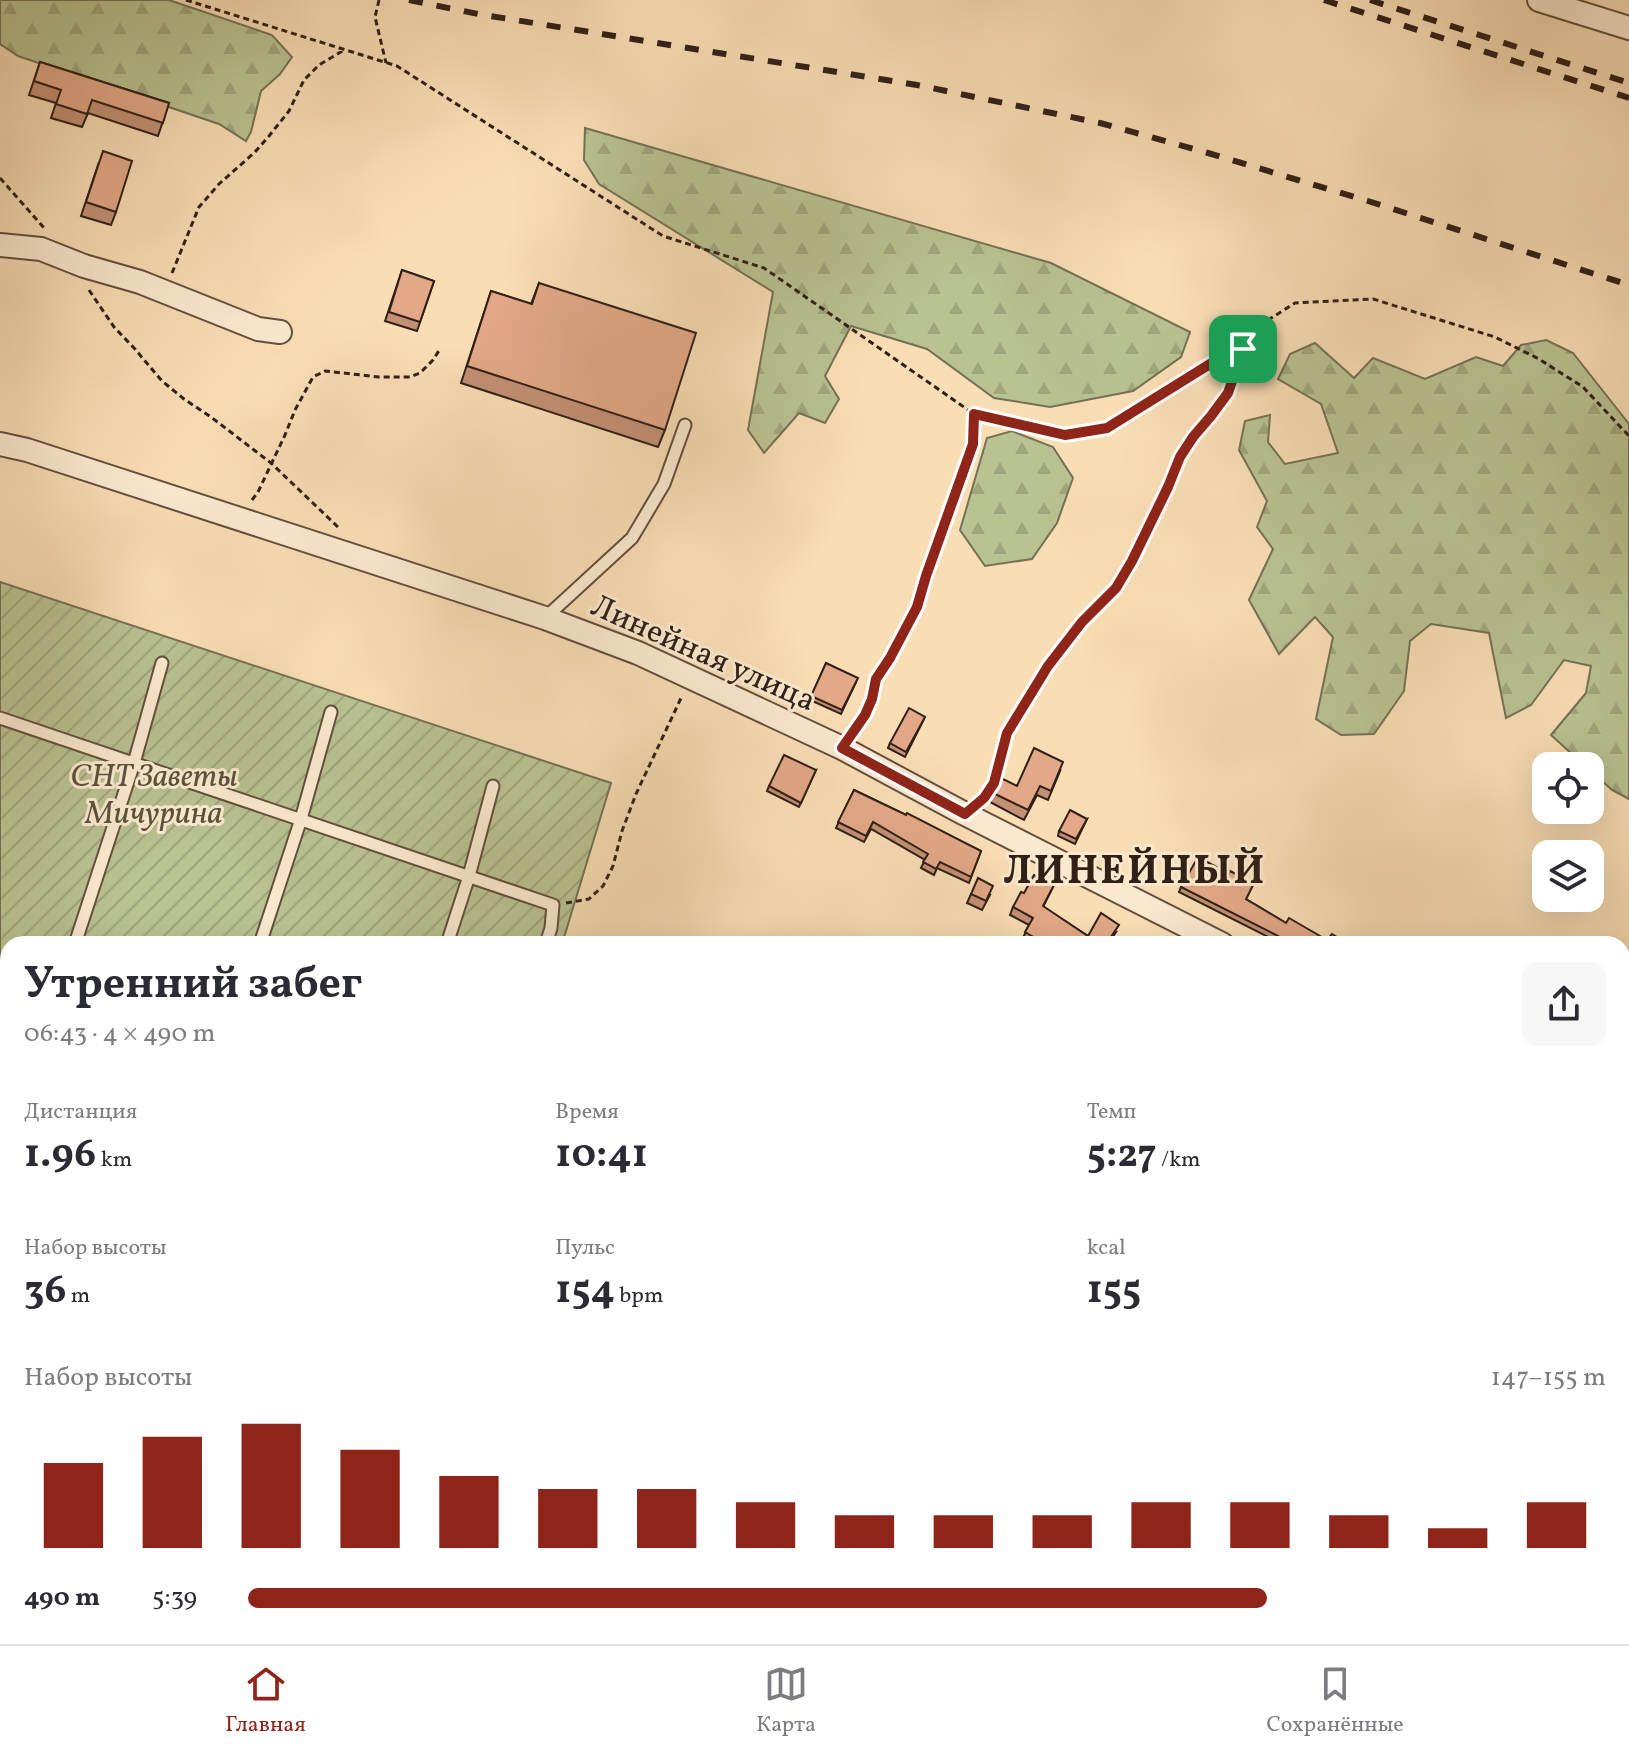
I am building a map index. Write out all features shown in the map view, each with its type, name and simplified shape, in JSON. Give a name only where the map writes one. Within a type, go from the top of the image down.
[{"type":"street","points":[[1539,0],[1629,28]]},
{"type":"street","points":[[0,245],[41,249],[84,266],[140,282],[258,329],[280,332]]},
{"type":"street","name":"Линейная улица","points":[[0,444],[27,450],[545,618],[638,653],[842,748],[1206,936]]},
{"type":"lane","points":[[545,618],[632,538],[664,484],[685,425]]},
{"type":"lane","points":[[78,936],[134,763],[162,663]]},
{"type":"lane","points":[[263,936],[301,819],[331,712]]},
{"type":"lane","points":[[0,718],[553,905],[548,936]]},
{"type":"lane","points":[[450,936],[493,786]]},
{"type":"path","points":[[186,0],[397,66],[663,236],[764,268],[974,414],[1065,435],[1107,428],[1210,364],[1243,349]]},
{"type":"path","points":[[379,0],[375,17],[386,63]]},
{"type":"path","points":[[164,291],[199,207],[269,136],[289,111],[304,80],[319,65],[344,50]]},
{"type":"path","points":[[0,178],[48,234]]},
{"type":"path","points":[[73,262],[114,327],[162,381],[271,463],[341,531]]},
{"type":"path","points":[[965,814],[984,798],[994,783],[1007,733],[1048,666],[1082,622],[1116,588],[1138,550],[1180,457],[1228,393],[1243,349],[1265,322],[1295,303],[1373,299],[1495,337],[1539,359],[1583,387],[1629,436]]},
{"type":"path","points":[[235,517],[258,492],[313,377],[325,371],[410,377],[420,373],[440,349]]},
{"type":"path","points":[[842,748],[865,715],[876,679],[917,607],[973,444],[974,414]]},
{"type":"path","points":[[553,905],[589,899],[603,886],[613,866],[636,794],[691,678]]},
{"type":"green space","points":[[0,0],[169,0],[272,35],[292,57],[280,74],[261,91],[246,141],[219,124],[18,56],[0,44]]},
{"type":"green space","points":[[585,128],[1051,263],[1190,332],[1181,357],[1133,391],[1050,407],[994,398],[927,349],[851,326],[825,376],[839,399],[825,423],[799,413],[764,453],[748,430],[773,292],[599,184],[584,160]]},
{"type":"green space","points":[[1546,340],[1573,353],[1629,424],[1629,799],[1604,783],[1604,752],[1570,752],[1551,735],[1586,693],[1591,666],[1564,660],[1531,705],[1506,718],[1489,633],[1431,624],[1410,641],[1404,691],[1374,734],[1341,735],[1316,719],[1333,637],[1315,617],[1279,654],[1249,600],[1273,549],[1257,527],[1267,501],[1239,450],[1245,421],[1270,415],[1268,442],[1285,464],[1338,453],[1321,404],[1278,379],[1290,354],[1315,343],[1354,378],[1373,358],[1425,379],[1476,357],[1503,366],[1521,345]]},
{"type":"green space","points":[[1012,431],[1053,447],[1073,478],[1057,523],[1032,559],[985,566],[960,530],[987,438]]},
{"type":"green space","name":"СНТ Заветы Мичурина","points":[[0,582],[611,783],[564,936],[0,936]]},
{"type":"building","points":[[40,62],[169,103],[163,123],[92,100],[87,114],[56,104],[61,90],[34,81]]},
{"type":"building","points":[[103,151],[132,161],[116,212],[86,202]]},
{"type":"building","points":[[402,270],[434,281],[420,322],[389,312]]},
{"type":"building","points":[[539,283],[696,333],[665,430],[467,366],[491,291],[532,304]]},
{"type":"building","points":[[826,663],[858,678],[842,710],[811,696]]},
{"type":"building","points":[[909,708],[925,717],[906,752],[890,743]]},
{"type":"building","points":[[1034,748],[1063,762],[1051,791],[1040,786],[1028,810],[993,793],[1001,778],[1017,786]]},
{"type":"building","points":[[784,755],[816,770],[801,803],[769,786]]},
{"type":"building","points":[[854,790],[981,851],[971,877],[940,862],[936,869],[923,862],[928,854],[873,822],[866,836],[838,822]]},
{"type":"building","points":[[1070,810],[1087,819],[1076,839],[1059,831]]},
{"type":"building","points":[[1198,857],[1254,883],[1246,899],[1286,923],[1289,918],[1320,936],[1278,936],[1181,887]]},
{"type":"building","points":[[1034,875],[1054,885],[1043,906],[1088,936],[1032,936],[1025,932],[1033,918],[1013,907],[1021,892],[1024,893]]},
{"type":"building","points":[[978,878],[993,886],[986,901],[971,894]]},
{"type":"building","points":[[1101,913],[1119,925],[1111,936],[1088,936]]},
{"type":"railway","points":[[409,0],[478,14],[917,85],[1100,123],[1368,201],[1629,285]]},
{"type":"railway","points":[[1324,0],[1629,98]]},
{"type":"railway","points":[[1370,0],[1629,83]]},
{"type":"district","name":"ЛИНЕЙНЫЙ","points":[[1135,869]]},
{"type":"route","points":[[1243,349],[1228,393],[1180,457],[1132,561],[1116,588],[1082,622],[1048,666],[1007,733],[994,783],[984,798],[965,814],[842,748],[865,715],[876,679],[917,607],[973,444],[974,414],[1065,435],[1107,428],[1210,364],[1243,349]]}]
